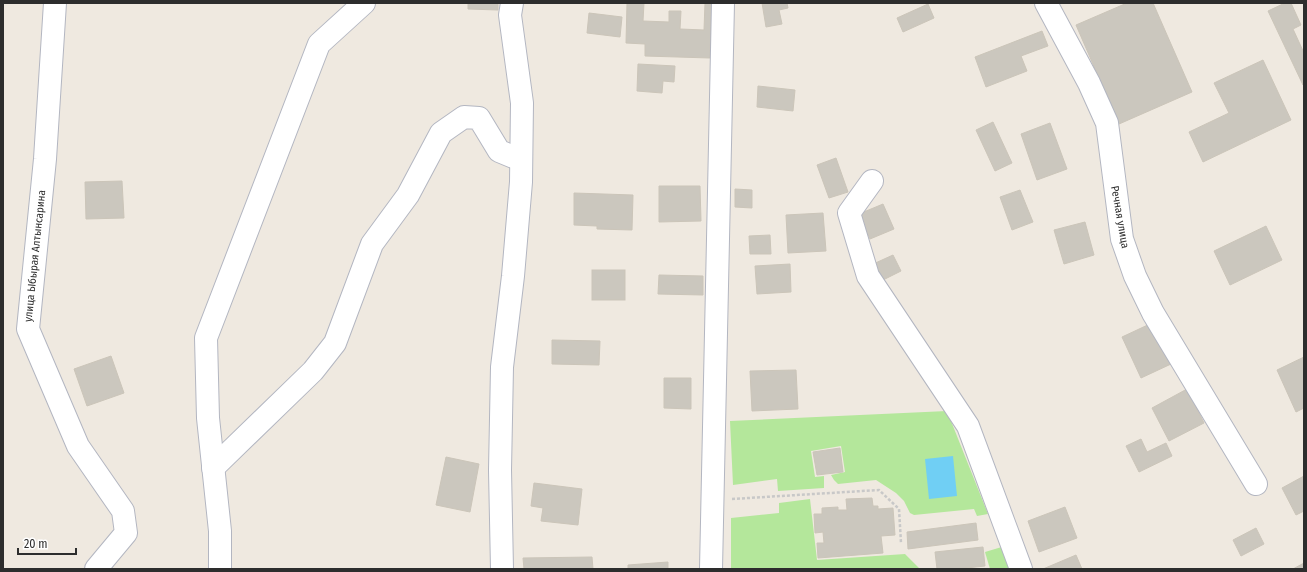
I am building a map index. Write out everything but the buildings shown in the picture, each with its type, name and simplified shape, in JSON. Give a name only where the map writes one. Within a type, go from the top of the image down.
[{"type":"street","name":"улица Ыбырая Алтынсарина","points":[[55,3],[45,159],[28,329],[78,446],[123,511],[126,534],[96,569]]},
{"type":"street","points":[[220,569],[220,530],[208,418],[206,338],[319,44],[364,3]]},
{"type":"street","points":[[502,569],[500,470],[502,367],[513,276],[521,182],[522,103],[510,15],[512,3]]},
{"type":"street","points":[[711,569],[724,3]]},
{"type":"street","name":"Речная улица","points":[[1046,3],[1090,83],[1107,123],[1122,239],[1135,276],[1153,313],[1256,484]]},
{"type":"street","points":[[213,468],[313,371],[335,343],[372,244],[408,195],[441,133],[464,117],[479,118],[498,151],[521,160]]},
{"type":"street","points":[[872,181],[849,212],[868,276],[968,426],[1020,569]]},
{"type":"path","points":[[728,500],[879,490],[899,509],[901,543]]},
{"type":"green space","points":[[947,411],[988,514],[977,516],[974,509],[914,515],[910,513],[904,501],[896,493],[876,480],[838,484],[831,475],[845,472],[841,446],[811,451],[815,477],[824,476],[824,488],[778,491],[777,479],[733,485],[730,421]]},
{"type":"green space","points":[[810,499],[817,560],[905,554],[920,569],[731,569],[731,518],[779,513],[779,503]]},
{"type":"green space","points":[[1005,546],[1011,569],[990,569],[985,552]]},
{"type":"water","points":[[953,456],[957,496],[929,499],[925,459]]}]
